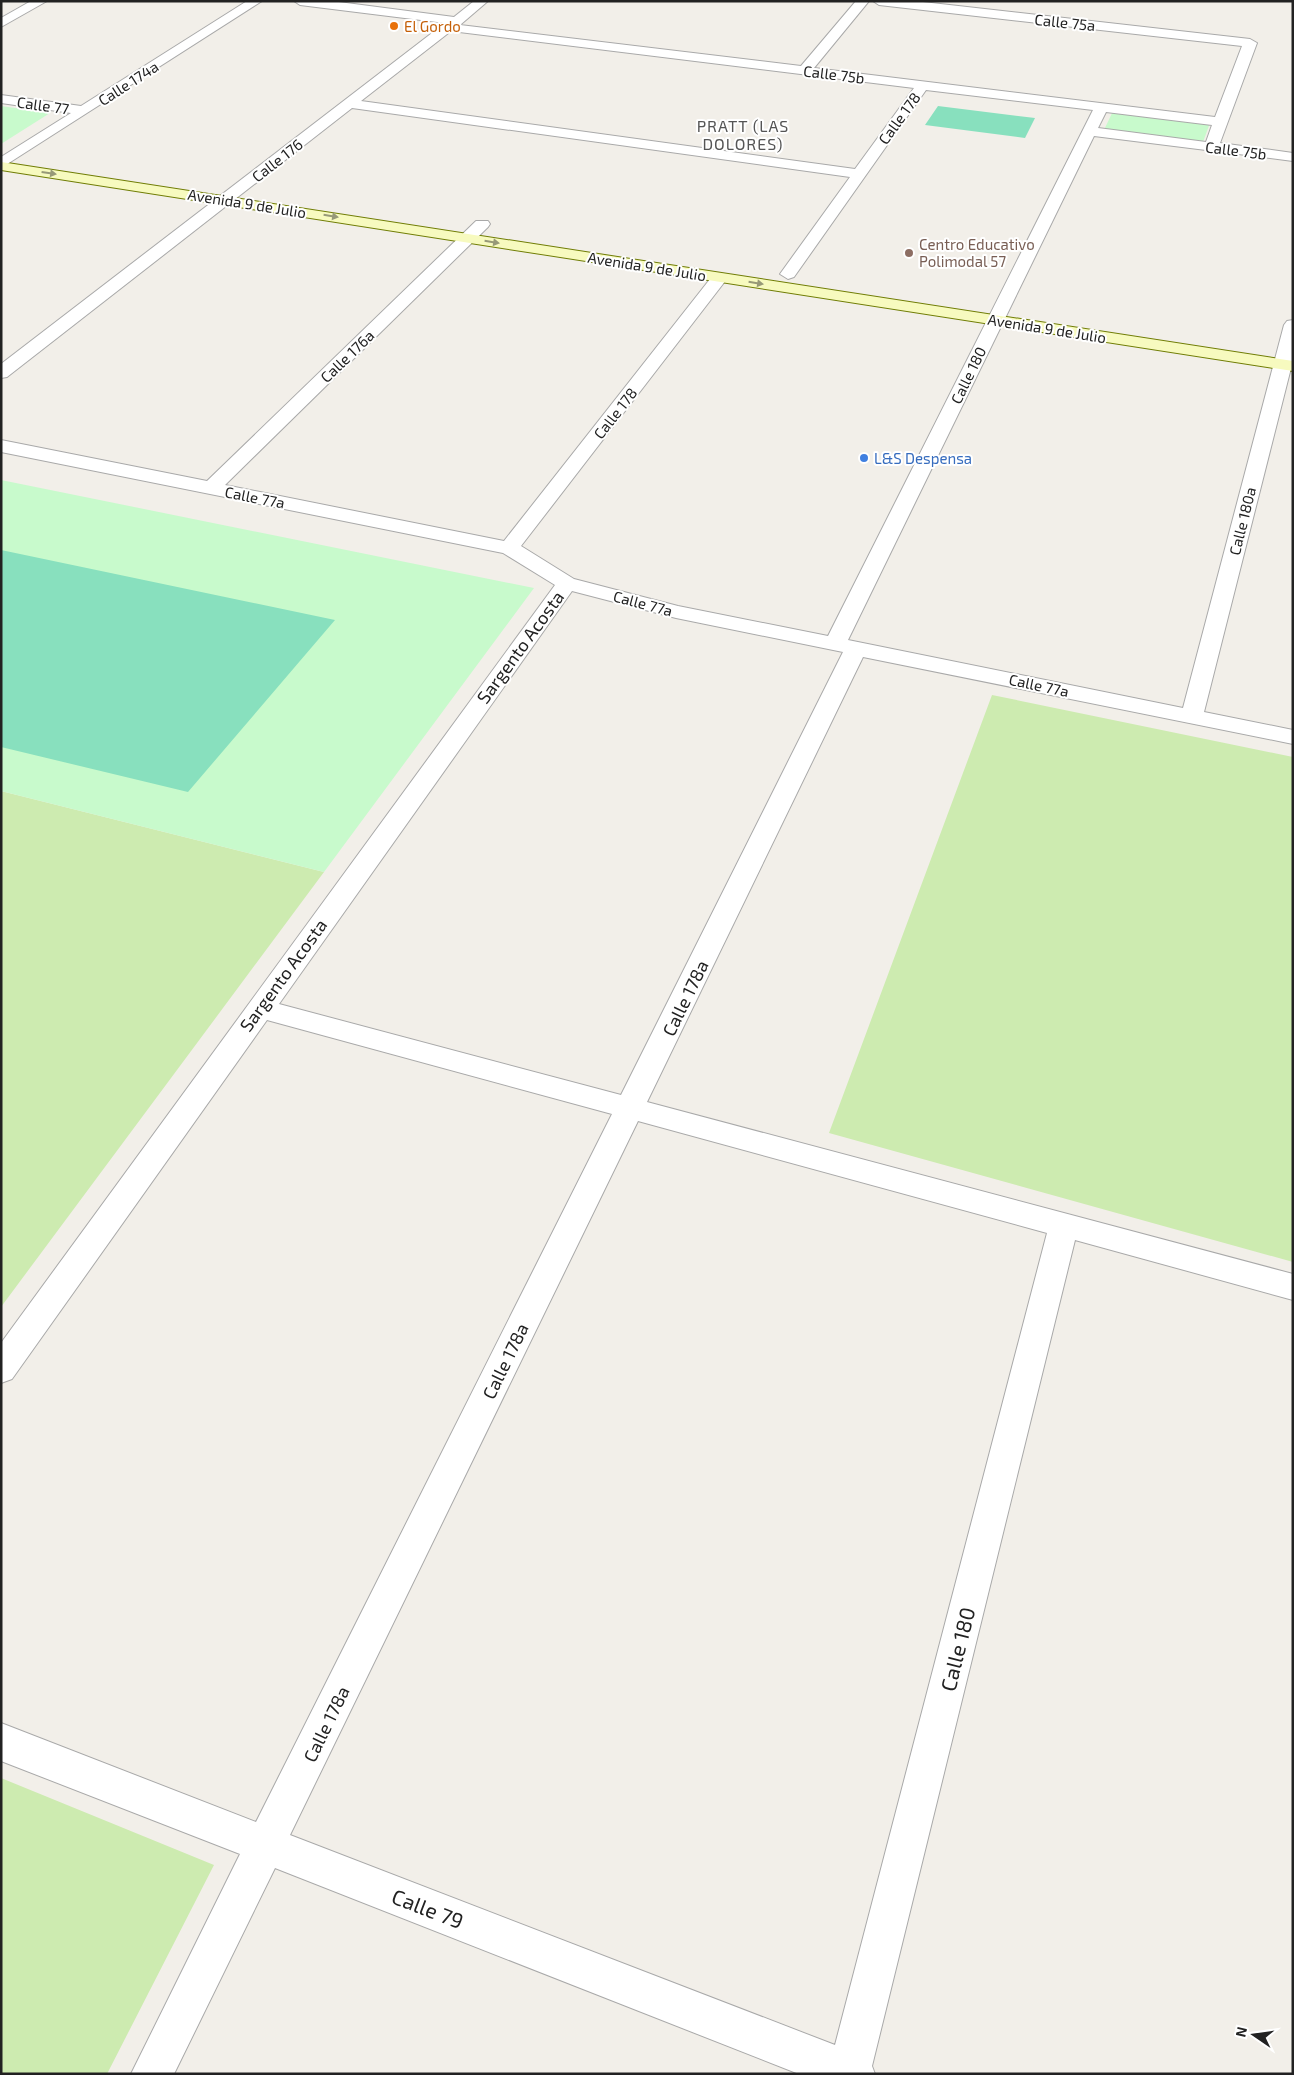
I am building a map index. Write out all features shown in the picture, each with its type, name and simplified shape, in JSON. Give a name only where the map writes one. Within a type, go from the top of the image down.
[{"type":"main road","name":"Avenida 9 de Julio","points":[[19,153],[424,215]]},
{"type":"main road","name":"Avenida 9 de Julio","points":[[1,165],[226,199],[465,230],[720,277],[1280,353]]},
{"type":"main road","points":[[482,224],[501,227]]},
{"type":"main road","name":"Avenida 9 de Julio","points":[[559,236],[788,274],[999,314],[1280,353]]},
{"type":"street","points":[[1,23],[41,1]]},
{"type":"street","name":"Calle 174a","points":[[1,165],[256,1]]},
{"type":"street","name":"Calle 75b","points":[[300,1],[452,24],[1221,122]]},
{"type":"street","name":"Calle 176","points":[[1,373],[482,1]]},
{"type":"street","points":[[805,70],[863,1]]},
{"type":"street","name":"Calle 75a","points":[[879,1],[1250,43],[1221,122]]},
{"type":"street","name":"Calle 178","points":[[788,274],[923,85]]},
{"type":"street","name":"Calle 77","points":[[1,99],[84,111]]},
{"type":"street","points":[[350,104],[859,174]]},
{"type":"street","name":"Calle 180","points":[[847,645],[999,314],[1101,108]]},
{"type":"street","points":[[1211,147],[1221,122]]},
{"type":"street","name":"Calle 75b","points":[[1089,131],[1293,157]]},
{"type":"street","name":"Calle 176a","points":[[212,488],[465,230],[482,224]]},
{"type":"street","name":"Calle 178","points":[[509,548],[720,277]]},
{"type":"street","name":"Calle 180a","points":[[1192,716],[1280,353],[1293,325]]},
{"type":"street","name":"Calle 77a","points":[[1,446],[509,548],[567,583],[676,612],[847,645],[1293,737]]},
{"type":"street","name":"Sargento Acosta","points":[[1,1368],[567,583]]},
{"type":"street","name":"Calle 178a","points":[[152,2074],[631,1108],[847,645]]},
{"type":"street","points":[[259,1008],[1293,1287]]},
{"type":"street","name":"Calle 180","points":[[851,2073],[1064,1225]]},
{"type":"street","name":"Calle 79","points":[[1,1742],[851,2073]]},
{"type":"green space","points":[[1,106],[50,113],[1,144]]},
{"type":"green space","points":[[938,106],[1035,118],[1025,138],[925,125]]},
{"type":"green space","points":[[1113,111],[1210,123],[1203,142],[1104,130]]},
{"type":"green space","points":[[1,480],[534,588],[324,872],[1,791]]},
{"type":"green space","points":[[1,550],[335,620],[188,792],[1,747]]},
{"type":"green space","points":[[992,695],[1293,757],[1293,1262],[829,1133]]},
{"type":"green space","points":[[1,791],[324,872],[1,1307]]},
{"type":"green space","points":[[1,1778],[214,1865],[107,2074],[1,2074]]},
{"type":"place","name":"El Gordo","points":[[394,26]]},
{"type":"place","name":"Centro Educativo Polimodal 57","points":[[909,253]]},
{"type":"place","name":"L&S Despensa","points":[[864,458]]},
{"type":"district","name":"PRATT (LAS DOLORES)","points":[[743,134]]}]
